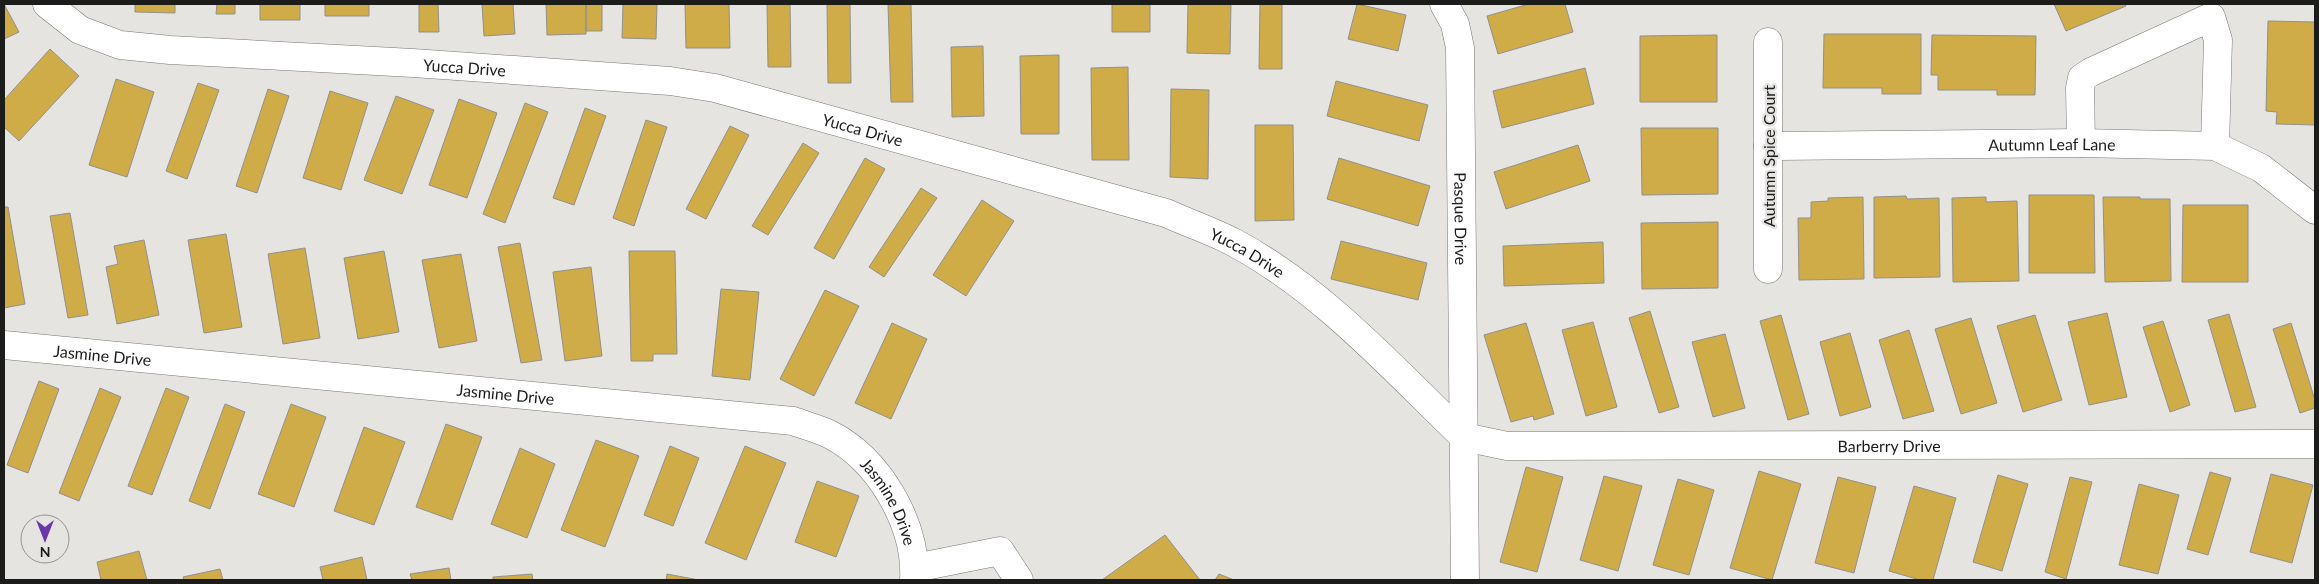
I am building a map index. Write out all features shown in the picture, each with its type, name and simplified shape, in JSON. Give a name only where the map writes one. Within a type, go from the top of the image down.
[{"type":"street","name":"Yucca Drive","points":[[47,4],[80,30],[120,45],[170,50],[660,80],[716,88],[1166,213],[1232,242],[1323,303],[1355,330],[1464,437]]},
{"type":"street","name":"Pasque Drive","points":[[1444,4],[1455,24],[1460,48],[1464,437]]},
{"type":"street","points":[[2081,143],[2080,88],[2082,78],[2091,72],[2211,17],[2218,40],[2215,146]]},
{"type":"street","name":"Autumn Spice Court","points":[[1768,42],[1768,269]]},
{"type":"street","name":"Autumn Leaf Lane","points":[[1768,146],[2081,143],[2215,146],[2261,168],[2315,210]]},
{"type":"street","name":"Jasmine Drive","points":[[4,345],[793,421],[829,435],[863,458],[891,496],[907,532],[914,574]]},
{"type":"street","name":"Barberry Drive","points":[[1464,437],[1507,446],[2315,444]]},
{"type":"street","points":[[1464,437],[1465,580]]},
{"type":"street","points":[[914,574],[1000,551],[1019,580]]},
{"type":"building","points":[[4,4],[19,32],[4,39]]},
{"type":"building","points":[[135,4],[175,4],[175,13],[135,12]]},
{"type":"building","points":[[217,4],[235,4],[235,14],[216,14]]},
{"type":"building","points":[[260,4],[300,4],[300,20],[260,20]]},
{"type":"building","points":[[325,4],[369,4],[369,16],[325,16]]},
{"type":"building","points":[[419,4],[438,4],[439,32],[419,32]]},
{"type":"building","points":[[482,4],[513,4],[515,34],[484,36]]},
{"type":"building","points":[[546,4],[586,4],[586,34],[547,35]]},
{"type":"building","points":[[586,4],[602,4],[602,31],[586,31]]},
{"type":"building","points":[[623,4],[657,4],[656,39],[622,38]]},
{"type":"building","points":[[685,4],[729,4],[730,48],[686,48]]},
{"type":"building","points":[[767,4],[790,4],[791,67],[768,67]]},
{"type":"building","points":[[827,4],[850,4],[851,83],[828,83]]},
{"type":"building","points":[[888,4],[911,4],[913,102],[891,102]]},
{"type":"building","points":[[1112,4],[1150,4],[1150,32],[1112,32]]},
{"type":"building","points":[[1188,4],[1231,4],[1230,54],[1187,53]]},
{"type":"building","points":[[1260,4],[1282,4],[1282,69],[1259,69]]},
{"type":"building","points":[[1357,4],[1406,15],[1398,51],[1348,39]]},
{"type":"building","points":[[1529,4],[1565,4],[1573,32],[1498,54],[1487,16]]},
{"type":"building","points":[[2054,4],[2125,4],[2126,6],[2066,31]]},
{"type":"building","points":[[2268,21],[2315,22],[2315,125],[2276,124],[2277,112],[2266,111]]},
{"type":"building","points":[[1824,34],[1921,34],[1921,94],[1882,94],[1882,88],[1823,88]]},
{"type":"building","points":[[1717,35],[1717,102],[1640,102],[1640,36]]},
{"type":"building","points":[[1932,35],[2036,36],[2035,95],[1997,95],[1997,90],[1938,90],[1938,75],[1931,75]]},
{"type":"building","points":[[983,46],[984,116],[952,117],[951,47]]},
{"type":"building","points":[[50,49],[79,76],[19,141],[4,127],[4,100]]},
{"type":"building","points":[[1059,55],[1059,134],[1021,134],[1020,56]]},
{"type":"building","points":[[1128,67],[1129,160],[1092,160],[1091,68]]},
{"type":"building","points":[[1585,68],[1594,104],[1502,128],[1493,91]]},
{"type":"building","points":[[116,79],[154,92],[127,177],[89,165]]},
{"type":"building","points":[[1336,81],[1428,105],[1419,141],[1327,116]]},
{"type":"building","points":[[198,83],[219,90],[187,179],[166,171]]},
{"type":"building","points":[[268,89],[289,96],[257,193],[236,186]]},
{"type":"building","points":[[1171,89],[1209,90],[1208,179],[1170,177]]},
{"type":"building","points":[[330,91],[368,103],[341,190],[303,178]]},
{"type":"building","points":[[396,96],[434,110],[402,194],[364,180]]},
{"type":"building","points":[[459,99],[497,113],[467,198],[429,185]]},
{"type":"building","points":[[525,103],[548,112],[505,223],[483,214]]},
{"type":"building","points":[[585,108],[606,116],[574,205],[553,198]]},
{"type":"building","points":[[646,120],[667,127],[634,226],[613,218]]},
{"type":"building","points":[[1255,125],[1293,125],[1294,220],[1255,221]]},
{"type":"building","points":[[730,126],[749,135],[706,219],[686,209]]},
{"type":"building","points":[[1641,128],[1718,128],[1718,194],[1642,195]]},
{"type":"building","points":[[803,143],[819,153],[768,235],[752,226]]},
{"type":"building","points":[[1578,145],[1590,181],[1506,209],[1494,172]]},
{"type":"building","points":[[865,158],[885,169],[834,259],[814,248]]},
{"type":"building","points":[[1339,158],[1430,186],[1418,226],[1327,199]]},
{"type":"building","points":[[921,188],[937,198],[884,277],[869,267]]},
{"type":"building","points":[[2029,195],[2094,195],[2095,273],[2029,273]]},
{"type":"building","points":[[1906,196],[1907,199],[1939,198],[1940,277],[1874,278],[1874,197]]},
{"type":"building","points":[[1863,197],[1864,279],[1799,280],[1798,218],[1811,218],[1811,202],[1828,201],[1828,198]]},
{"type":"building","points":[[1986,197],[1986,202],[2017,201],[2019,281],[1953,282],[1952,198]]},
{"type":"building","points":[[2103,197],[2170,199],[2171,281],[2105,282]]},
{"type":"building","points":[[982,200],[1014,221],[966,296],[933,275]]},
{"type":"building","points":[[2183,205],[2248,205],[2248,282],[2182,282]]},
{"type":"building","points":[[4,207],[8,207],[25,304],[4,308]]},
{"type":"building","points":[[70,213],[88,315],[68,318],[50,216]]},
{"type":"building","points":[[1718,222],[1718,288],[1642,289],[1641,223]]},
{"type":"building","points":[[226,234],[242,327],[204,333],[188,240]]},
{"type":"building","points":[[144,240],[159,315],[117,324],[106,267],[118,264],[114,246]]},
{"type":"building","points":[[1341,241],[1427,263],[1418,300],[1331,279]]},
{"type":"building","points":[[1603,242],[1604,283],[1504,286],[1503,246]]},
{"type":"building","points":[[520,243],[542,360],[521,363],[498,247]]},
{"type":"building","points":[[305,248],[320,338],[283,344],[268,254]]},
{"type":"building","points":[[384,251],[399,332],[358,339],[344,258]]},
{"type":"building","points":[[629,251],[675,251],[677,354],[653,354],[653,361],[631,361]]},
{"type":"building","points":[[461,254],[477,341],[439,348],[422,260]]},
{"type":"building","points":[[591,267],[602,356],[565,361],[553,272]]},
{"type":"building","points":[[721,289],[759,292],[750,380],[712,376]]},
{"type":"building","points":[[825,290],[859,306],[814,396],[780,379]]},
{"type":"building","points":[[1650,311],[1679,407],[1659,413],[1629,318]]},
{"type":"building","points":[[2107,313],[2127,397],[2089,405],[2068,322]]},
{"type":"building","points":[[2229,314],[2256,407],[2235,412],[2208,320]]},
{"type":"building","points":[[1781,315],[1809,414],[1788,420],[1760,321]]},
{"type":"building","points":[[2035,315],[2062,400],[2023,412],[1997,326]]},
{"type":"building","points":[[1971,318],[1997,403],[1961,414],[1935,329]]},
{"type":"building","points":[[2163,321],[2190,405],[2170,412],[2143,327]]},
{"type":"building","points":[[1593,322],[1617,407],[1586,416],[1562,330]]},
{"type":"building","points":[[892,323],[927,339],[891,419],[855,403]]},
{"type":"building","points":[[1526,323],[1554,414],[1534,420],[1533,416],[1511,422],[1484,335]]},
{"type":"building","points":[[2291,323],[2315,400],[2315,408],[2300,413],[2273,329]]},
{"type":"building","points":[[1909,330],[1934,411],[1903,419],[1879,340]]},
{"type":"building","points":[[1850,333],[1871,407],[1840,416],[1820,342]]},
{"type":"building","points":[[1725,334],[1745,408],[1713,417],[1692,342]]},
{"type":"building","points":[[39,381],[59,389],[28,473],[7,465]]},
{"type":"building","points":[[100,388],[121,397],[79,501],[59,493]]},
{"type":"building","points":[[166,388],[189,397],[152,495],[128,486]]},
{"type":"building","points":[[225,404],[245,412],[210,509],[189,501]]},
{"type":"building","points":[[291,404],[326,417],[294,507],[258,494]]},
{"type":"building","points":[[446,424],[482,437],[452,520],[416,507]]},
{"type":"building","points":[[364,427],[405,442],[374,525],[334,511]]},
{"type":"building","points":[[596,440],[639,456],[605,547],[561,530]]},
{"type":"building","points":[[670,446],[699,458],[673,526],[644,515]]},
{"type":"building","points":[[745,446],[786,463],[746,560],[705,543]]},
{"type":"building","points":[[520,448],[555,464],[527,538],[491,524]]},
{"type":"building","points":[[1526,467],[1563,477],[1537,572],[1500,562]]},
{"type":"building","points":[[1759,471],[1801,484],[1772,580],[1730,568]]},
{"type":"building","points":[[2210,472],[2231,478],[2208,555],[2187,549]]},
{"type":"building","points":[[2271,474],[2313,485],[2292,563],[2250,552]]},
{"type":"building","points":[[1998,475],[2028,484],[2002,571],[1973,562]]},
{"type":"building","points":[[1604,476],[1642,486],[1618,571],[1580,560]]},
{"type":"building","points":[[1838,477],[1876,487],[1854,573],[1815,563]]},
{"type":"building","points":[[2070,477],[2092,482],[2066,579],[2045,572]]},
{"type":"building","points":[[1678,479],[1714,490],[1689,575],[1653,565]]},
{"type":"building","points":[[817,481],[859,496],[836,557],[795,542]]},
{"type":"building","points":[[2139,484],[2179,495],[2158,574],[2119,565]]},
{"type":"building","points":[[1914,486],[1956,498],[1933,580],[1920,580],[1889,571]]},
{"type":"building","points":[[1165,535],[1200,580],[1102,580]]},
{"type":"building","points":[[139,551],[147,580],[101,580],[97,562]]},
{"type":"building","points":[[362,557],[367,580],[323,580],[320,567]]},
{"type":"building","points":[[449,568],[451,580],[412,580],[410,574]]},
{"type":"building","points":[[220,569],[223,580],[184,580],[183,577]]},
{"type":"building","points":[[532,574],[533,580],[493,580],[493,577]]},
{"type":"building","points":[[667,574],[699,580],[666,580]]},
{"type":"building","points":[[1219,574],[1234,580],[1215,580]]}]
